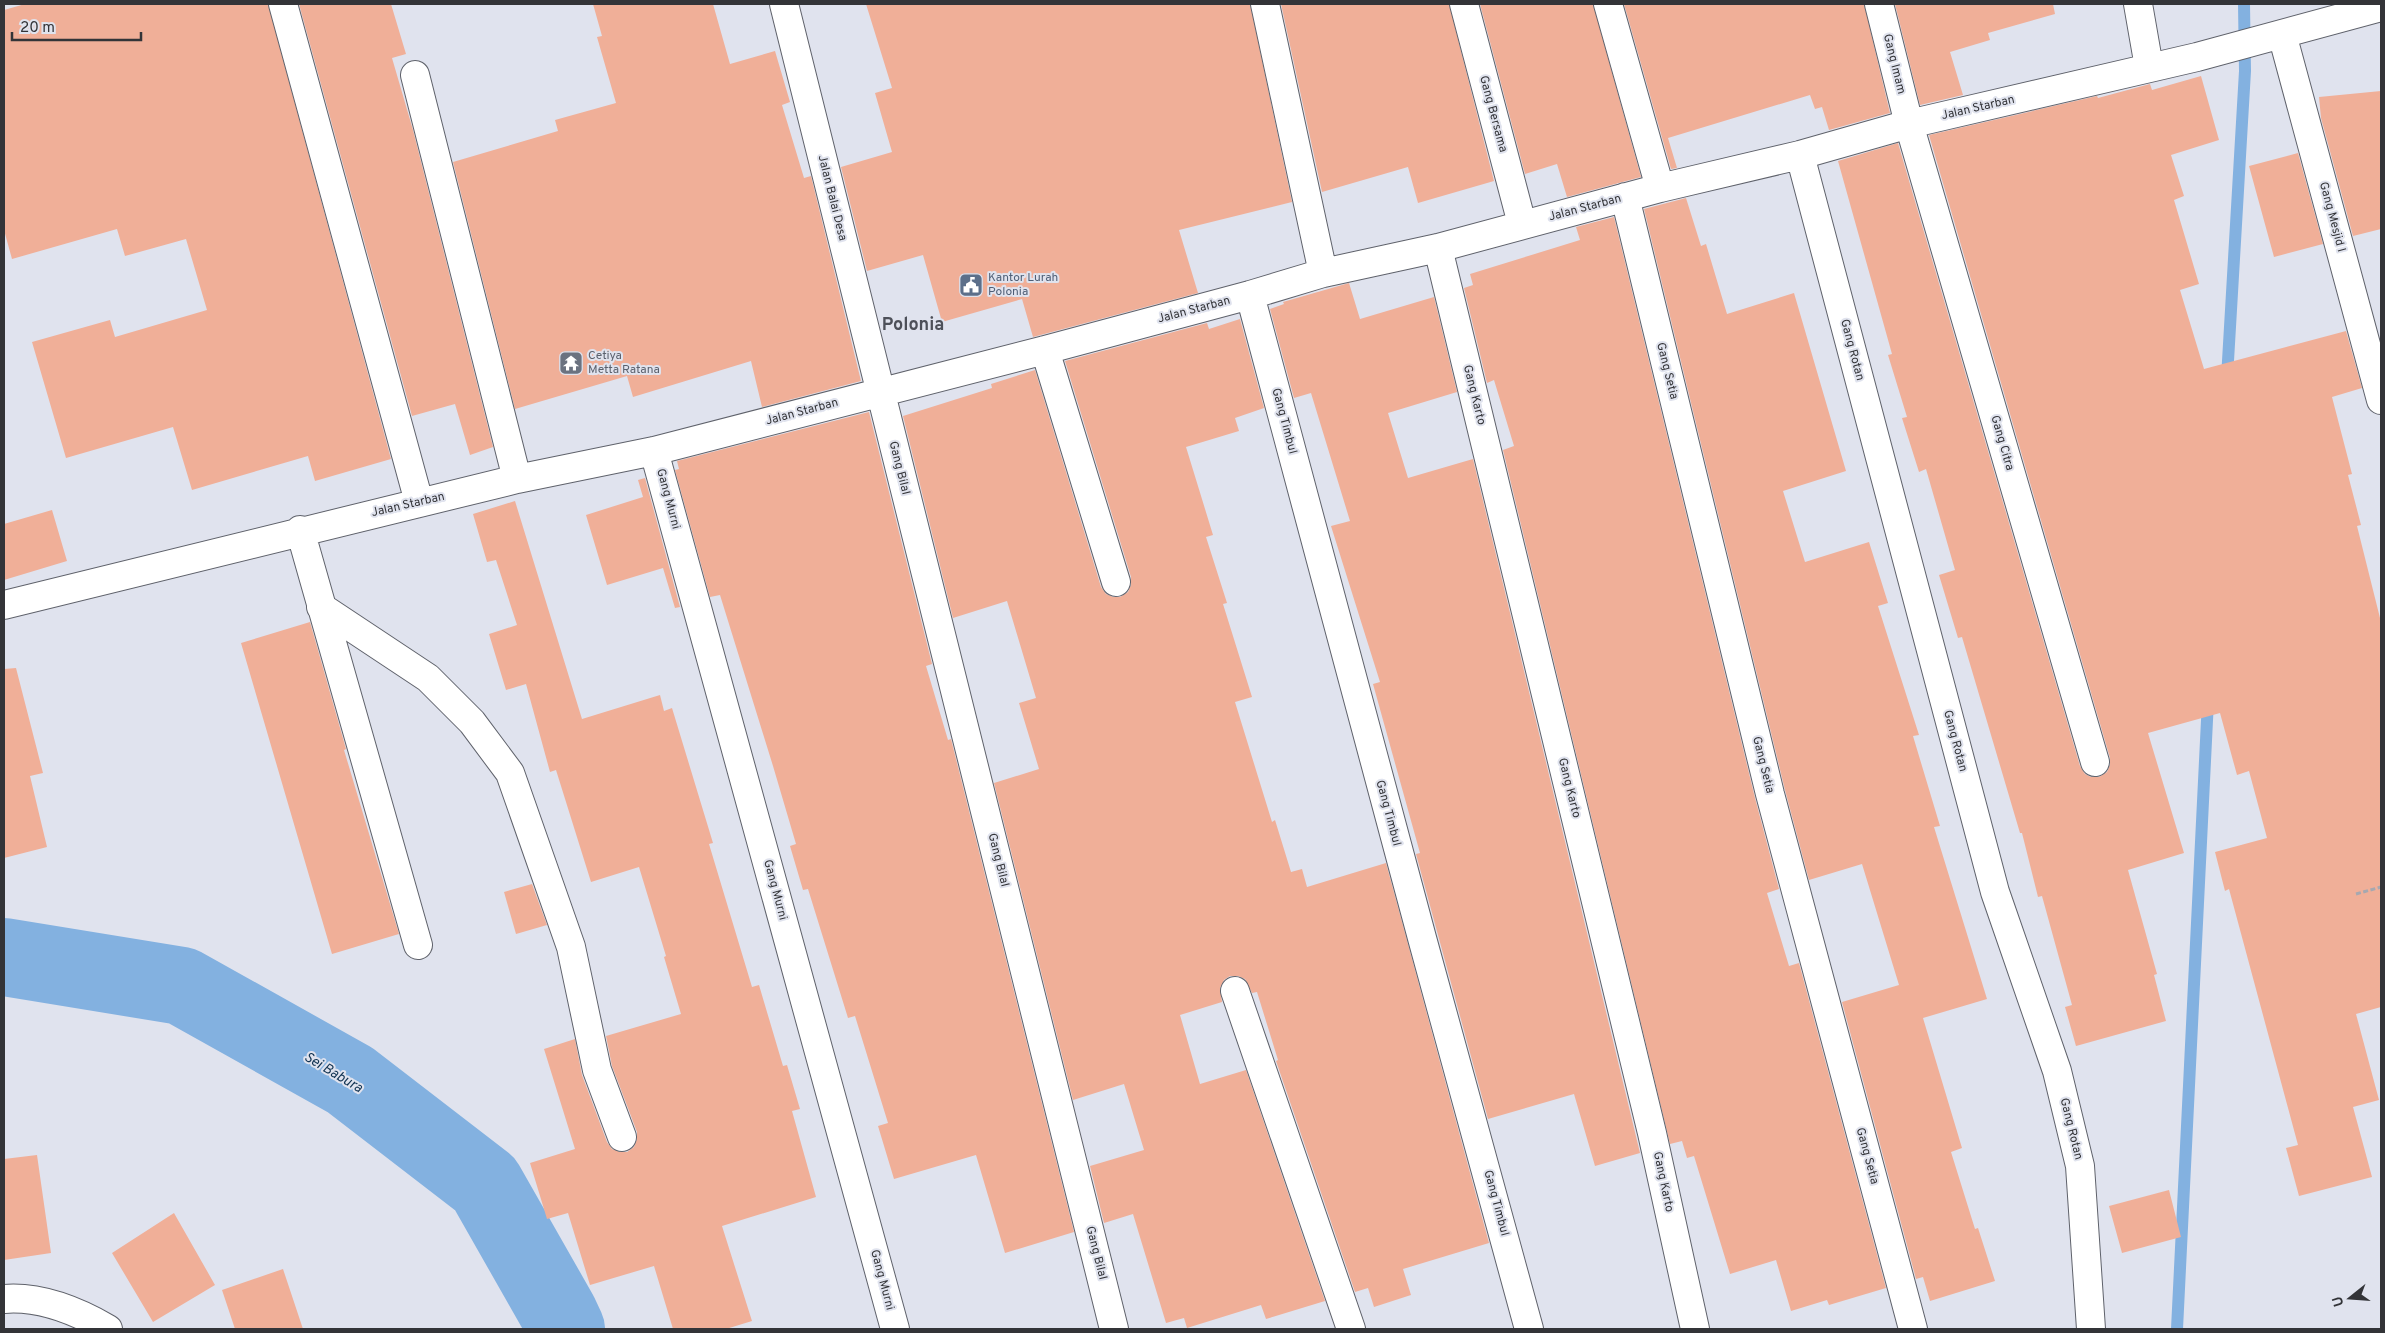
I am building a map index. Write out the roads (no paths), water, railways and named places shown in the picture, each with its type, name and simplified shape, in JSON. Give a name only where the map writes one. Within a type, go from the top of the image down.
[{"type":"street","points":[[283,4],[419,502]]},
{"type":"street","name":"Jalan Balai Desa","points":[[784,4],[880,392]]},
{"type":"street","points":[[1265,4],[1323,273]]},
{"type":"street","name":"Gang Bersama","points":[[1464,4],[1522,224]]},
{"type":"street","points":[[1608,4],[1660,188]]},
{"type":"street","name":"Gang Imam","points":[[1879,4],[1909,124]]},
{"type":"street","points":[[2138,4],[2149,67]]},
{"type":"street","name":"Jalan Starban","points":[[4,605],[300,530],[517,479],[654,450],[1045,350],[1250,295],[1323,273],[1438,248],[1660,188],[1800,155],[1909,124],[2149,67],[2197,58],[2381,8]]},
{"type":"street","name":"Gang Mesjid I","points":[[2282,34],[2381,400]]},
{"type":"street","points":[[415,75],[517,479]]},
{"type":"street","name":"Gang Citra","points":[[1909,124],[2095,762]]},
{"type":"street","name":"Gang Rotan","points":[[1800,155],[1995,892],[2060,1080],[2080,1166],[2091,1329]]},
{"type":"street","name":"Gang Setia","points":[[1625,197],[1770,794],[1913,1329]]},
{"type":"street","name":"Gang Karto","points":[[1438,248],[1626,1022],[1695,1329]]},
{"type":"street","name":"Gang Timbul","points":[[1250,295],[1529,1329]]},
{"type":"street","points":[[1045,350],[1116,582]]},
{"type":"street","name":"Gang Bilal","points":[[880,392],[1114,1329]]},
{"type":"street","name":"Gang Murni","points":[[654,450],[895,1329]]},
{"type":"street","points":[[300,530],[418,945]]},
{"type":"street","points":[[322,607],[428,678],[472,722],[510,773],[571,947],[597,1070],[622,1137]]},
{"type":"street","points":[[1235,991],[1351,1329]]},
{"type":"street","points":[[4,1299],[50,1303],[89,1318],[108,1329]]},
{"type":"waterway","points":[[2227,378],[2245,71],[2244,4]]},
{"type":"waterway","points":[[2177,1329],[2208,700]]},
{"type":"waterway","name":"Sei Babura","points":[[4,957],[182,986],[350,1080],[485,1184],[566,1329]]},
{"type":"place","name":"Kantor Lurah Polonia","points":[[971,285]]},
{"type":"place","name":"Cetiya Metta Ratana","points":[[571,363]]},
{"type":"district","name":"Polonia","points":[[913,325]]}]
